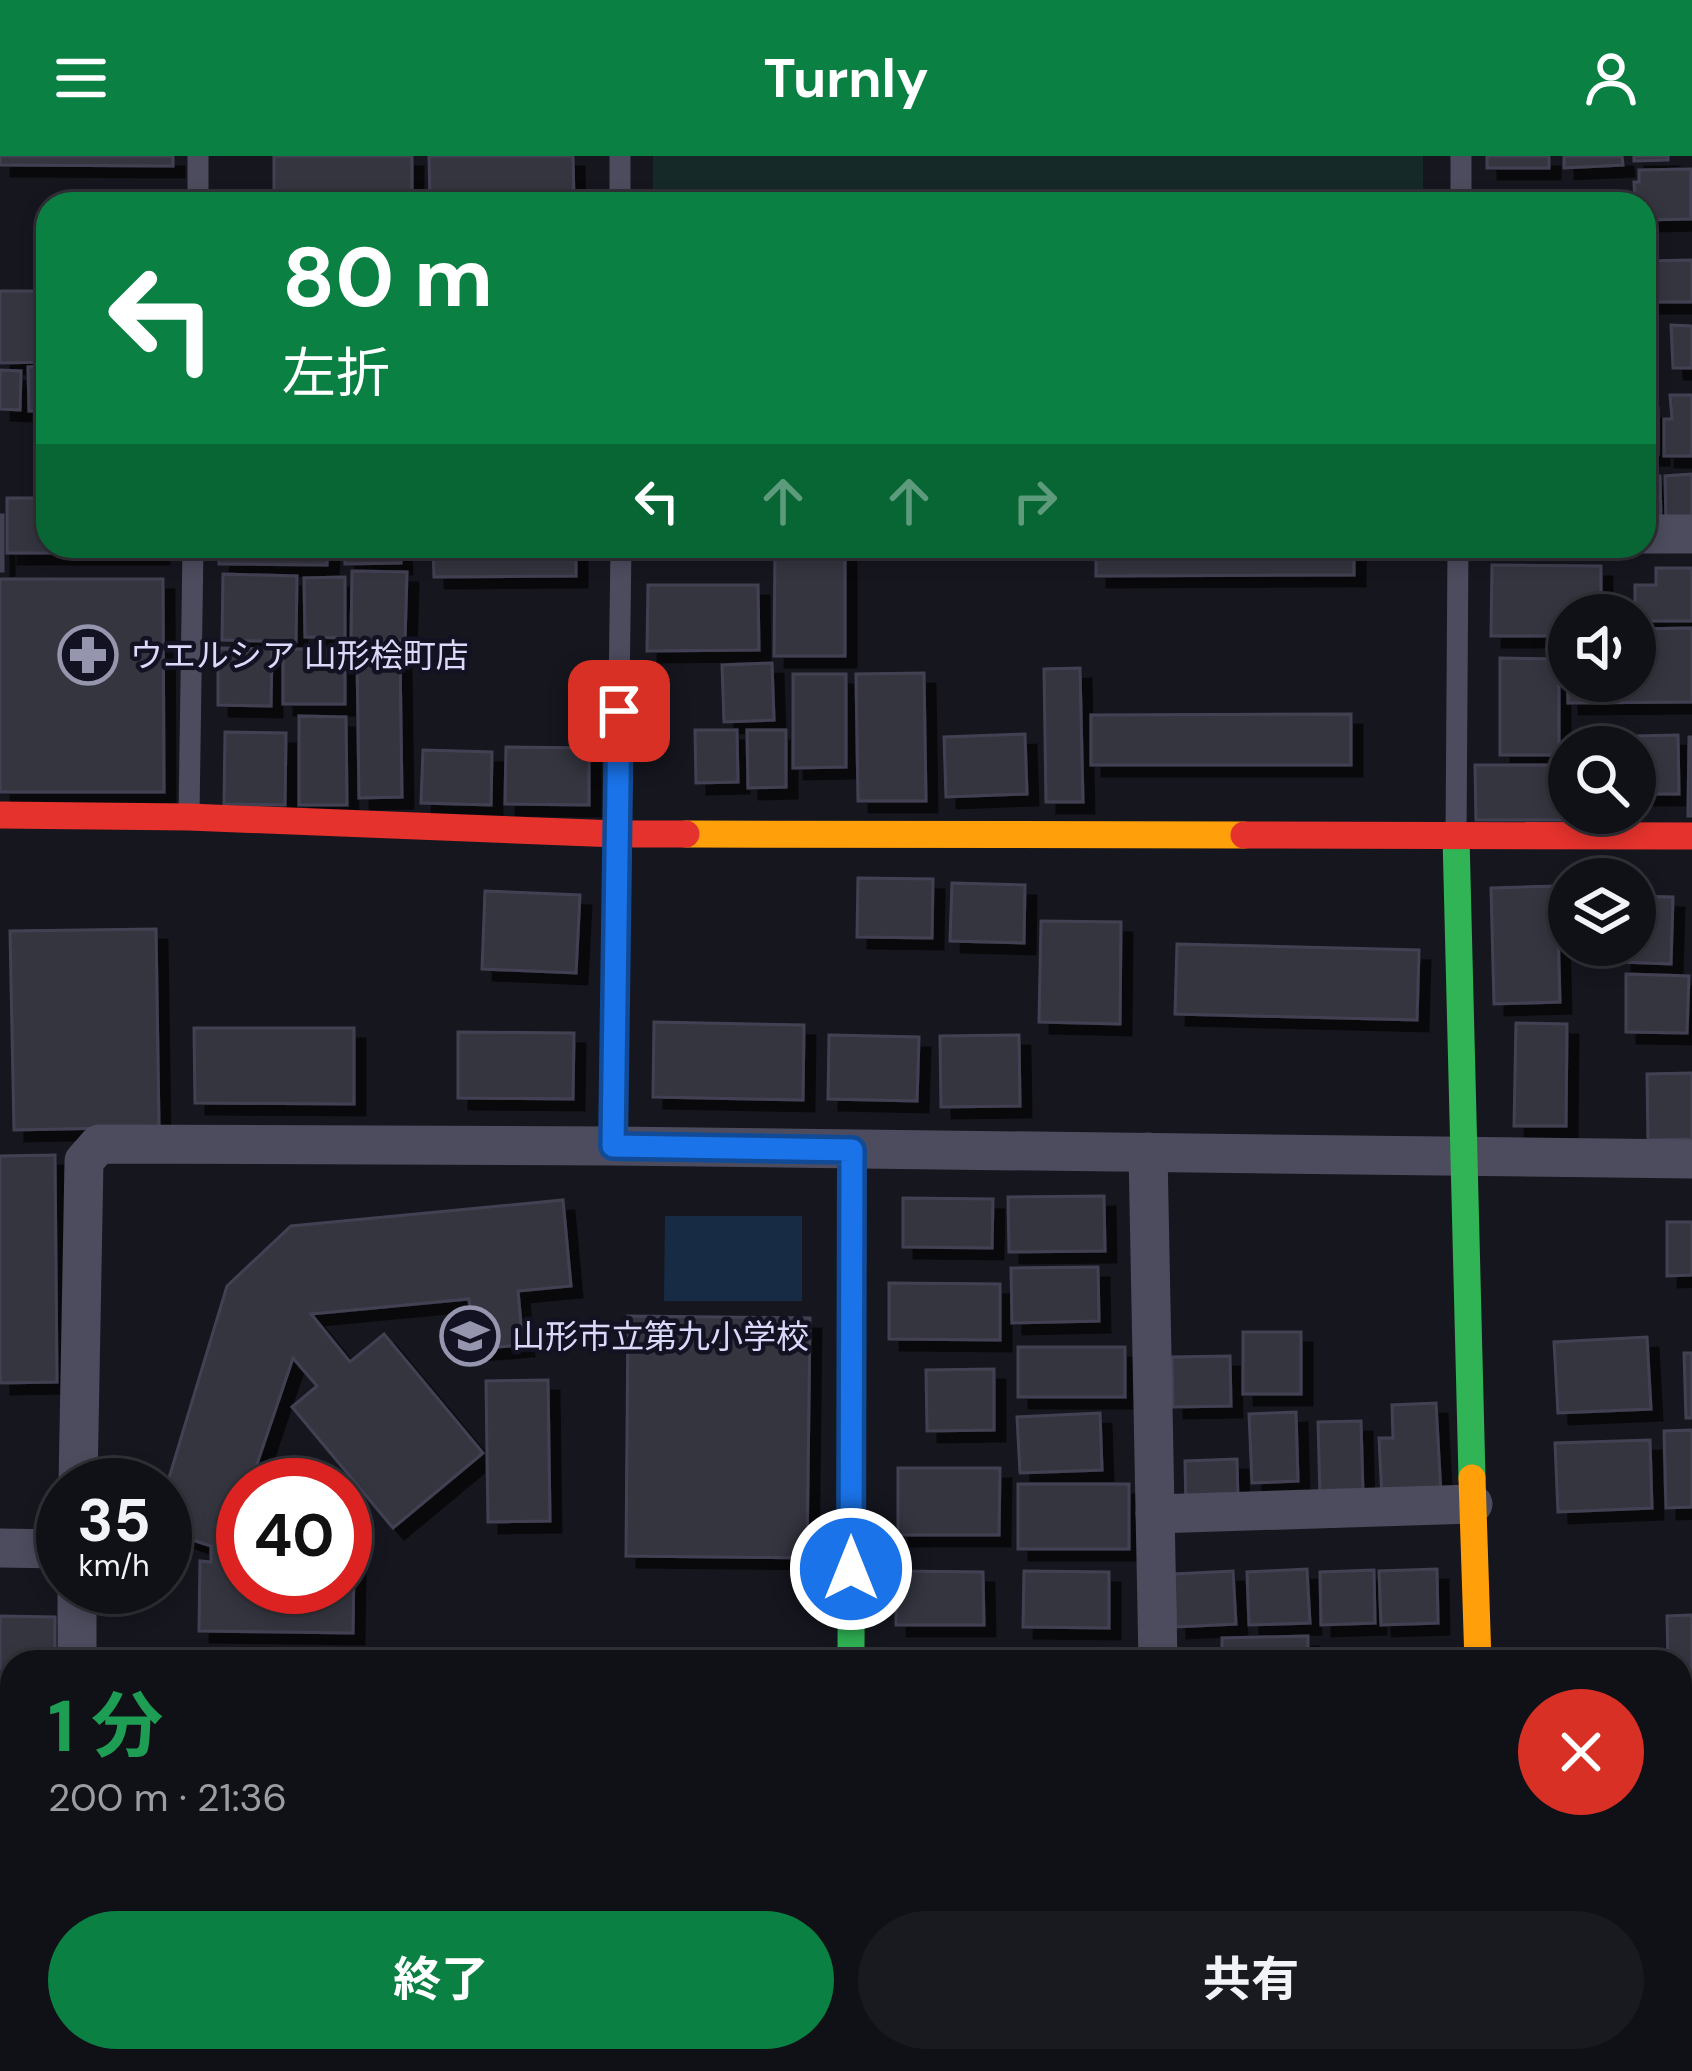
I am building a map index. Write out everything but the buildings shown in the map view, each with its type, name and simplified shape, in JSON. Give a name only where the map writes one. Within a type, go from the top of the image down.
[{"type":"street","points":[[1656,534],[1692,534]]},
{"type":"street","points":[[0,815],[189,817],[617,834],[1692,836]]},
{"type":"street","points":[[1456,837],[1478,1650]]},
{"type":"street","points":[[78,1458],[84,1161],[99,1144],[1692,1159]]},
{"type":"street","points":[[851,1650],[852,1150]]},
{"type":"street","points":[[1148,1152],[1158,1650]]},
{"type":"street","points":[[1155,1514],[1472,1504]]},
{"type":"street","points":[[0,1549],[36,1549]]},
{"type":"street","points":[[77,1614],[77,1650]]},
{"type":"lane","points":[[198,156],[198,192]]},
{"type":"lane","points":[[620,156],[620,192]]},
{"type":"lane","points":[[1461,192],[1462,156]]},
{"type":"lane","points":[[189,817],[193,558]]},
{"type":"lane","points":[[613,1146],[621,558]]},
{"type":"lane","points":[[1456,837],[1458,558]]},
{"type":"green space","points":[[653,156],[1423,156],[1423,192],[653,192]]},
{"type":"water","points":[[665,1216],[802,1216],[802,1301],[664,1301]]},
{"type":"traffic: fast","points":[[1456,837],[1472,1478]]},
{"type":"traffic: fast","points":[[851,1650],[852,1150]]},
{"type":"traffic: slow","points":[[686,834],[1244,835]]},
{"type":"traffic: slow","points":[[1472,1478],[1478,1650]]},
{"type":"traffic: jam","points":[[0,815],[686,834]]},
{"type":"traffic: jam","points":[[1244,835],[1692,836]]},
{"type":"place","name":"ウエルシア 山形桧町店","points":[[88,655]]},
{"type":"place","name":"山形市立第九小学校","points":[[470,1336]]},
{"type":"route","points":[[619,711],[613,1146],[852,1150],[851,1569]]}]
